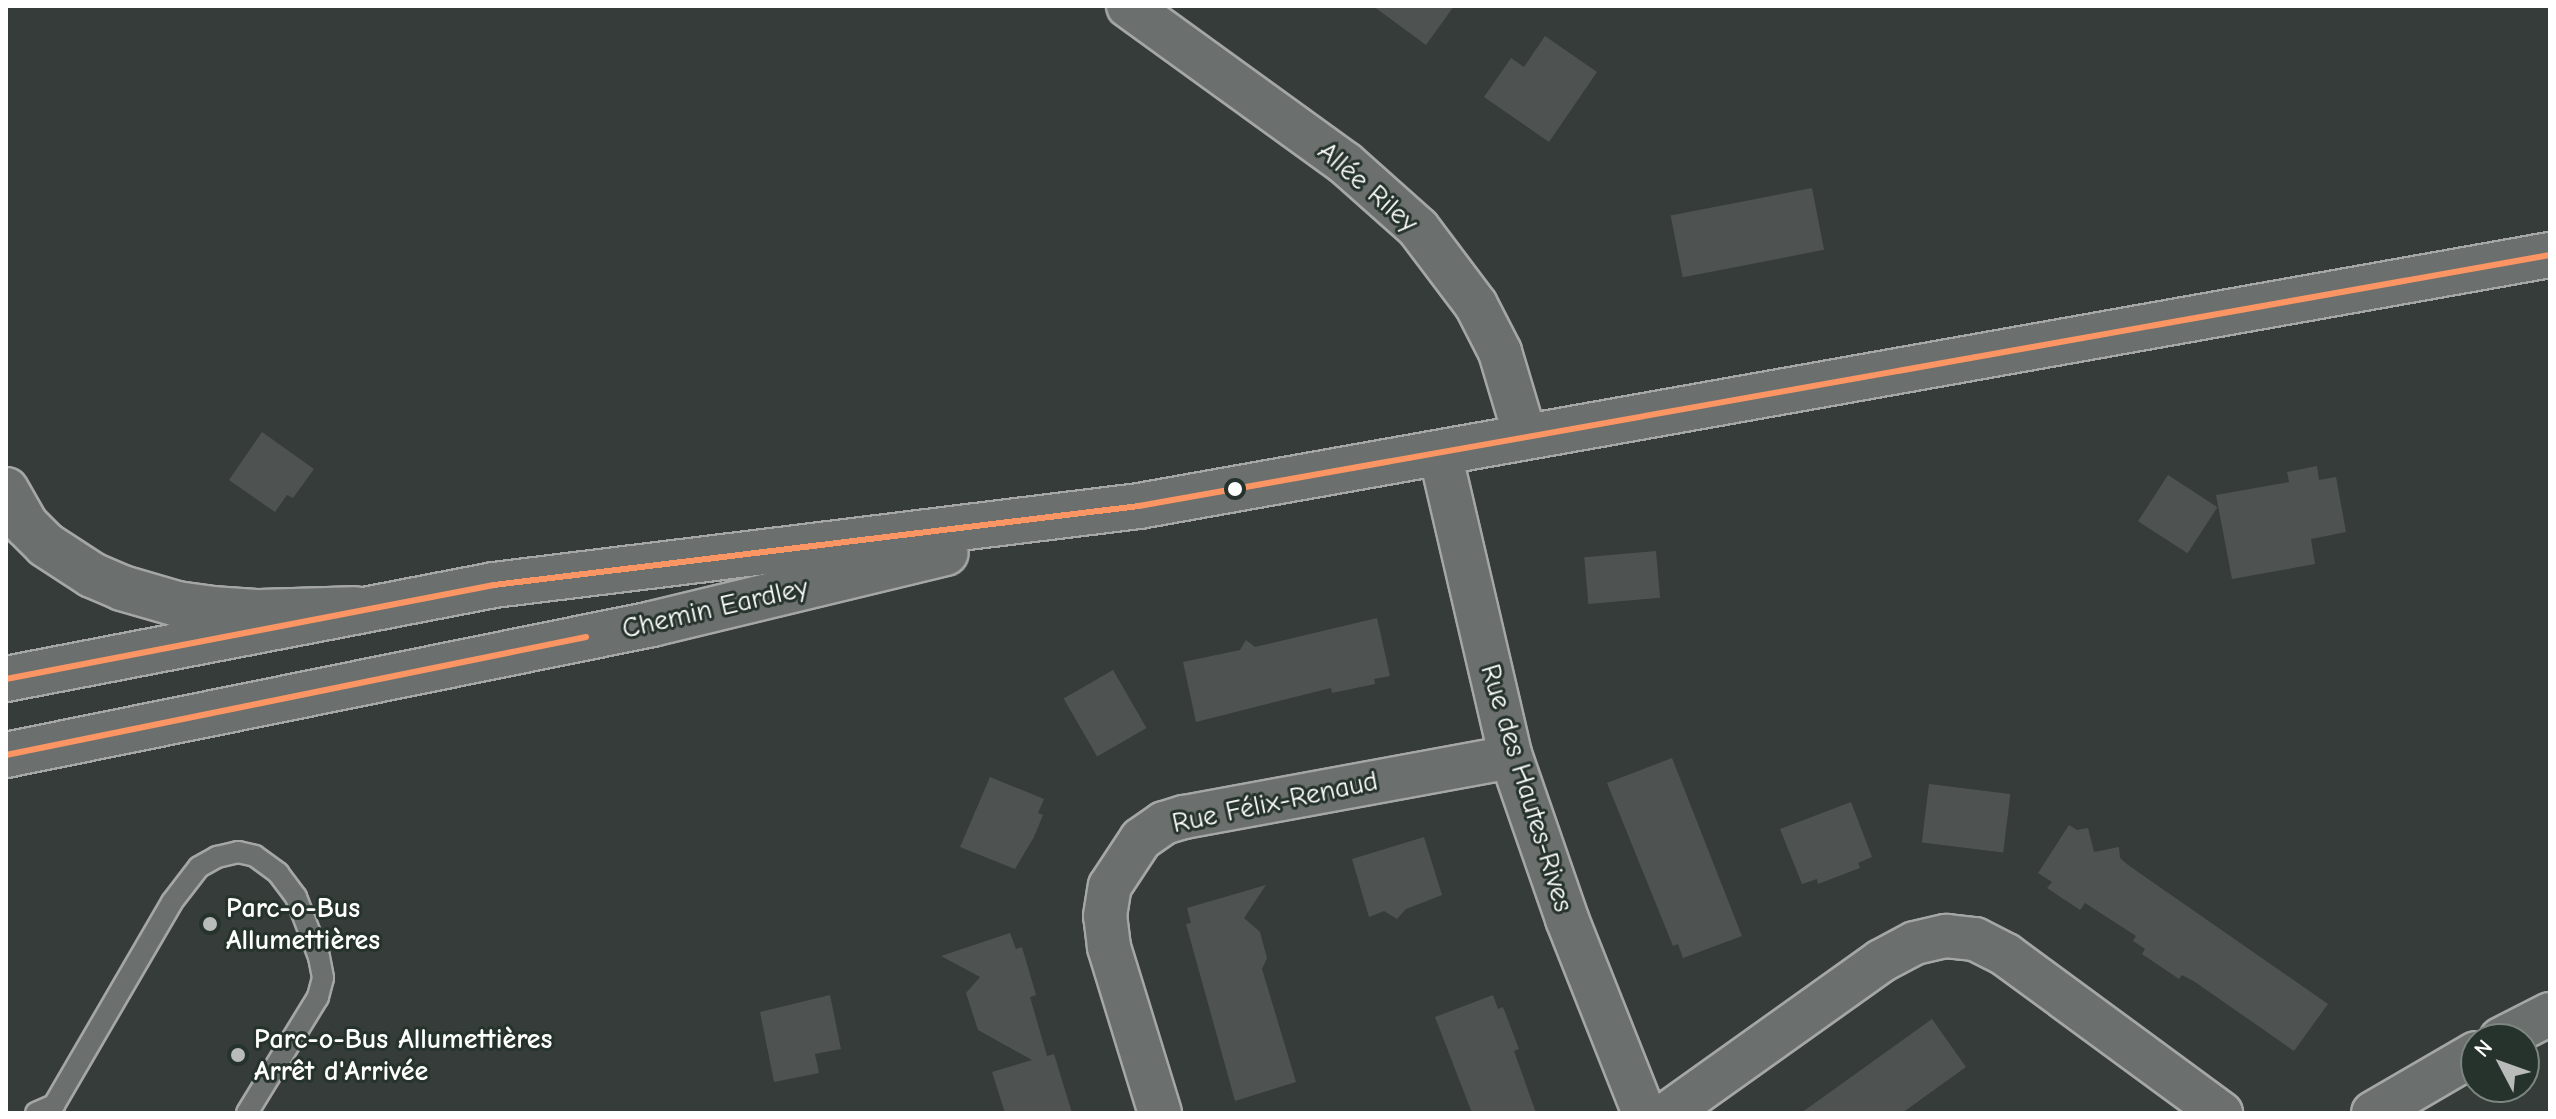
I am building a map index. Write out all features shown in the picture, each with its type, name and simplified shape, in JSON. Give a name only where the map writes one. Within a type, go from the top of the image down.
[{"type":"main road","name":"Chemin Eardley","points":[[6,679],[355,609],[494,585],[1139,506],[2550,255]]},
{"type":"main road","points":[[6,490],[26,525],[46,545],[92,575],[122,588],[177,604],[212,609],[256,612],[355,609]]},
{"type":"main road","name":"Chemin Eardley","points":[[6,755],[652,624],[1139,506]]},
{"type":"street","name":"Allée Riley","points":[[1128,6],[1345,163],[1418,228],[1476,305],[1500,352],[1525,436]]},
{"type":"street","name":"Rue des Hautes-Rives","points":[[1440,453],[1511,757],[1567,919],[1644,1113]]},
{"type":"street","name":"Rue Félix-Renaud","points":[[1160,1113],[1109,947],[1105,916],[1110,886],[1141,839],[1164,823],[1184,817],[1511,757]]},
{"type":"street","points":[[1668,1113],[1881,961],[1915,943],[1946,936],[1975,939],[2006,955],[2221,1113]]},
{"type":"street","points":[[2373,1113],[2460,1062]]},
{"type":"lane","points":[[47,1110],[172,902],[199,867],[217,857],[238,852],[255,856],[278,873],[296,897],[319,957],[323,978],[318,997],[247,1113]]},
{"type":"building","points":[[1373,6],[1454,6],[1426,45]]},
{"type":"building","points":[[1545,36],[1597,72],[1549,142],[1484,97],[1511,58],[1524,67]]},
{"type":"building","points":[[1812,188],[1824,250],[1683,277],[1671,215]]},
{"type":"building","points":[[262,432],[314,469],[293,498],[287,495],[275,512],[229,480]]},
{"type":"building","points":[[2317,466],[2319,480],[2336,477],[2346,532],[2311,539],[2315,564],[2232,579],[2216,495],[2289,482],[2287,472]]},
{"type":"building","points":[[2168,475],[2217,507],[2188,553],[2138,521]]},
{"type":"building","points":[[1656,551],[1660,598],[1588,604],[1584,557]]},
{"type":"building","points":[[1377,618],[1390,676],[1374,679],[1375,684],[1332,693],[1331,688],[1196,722],[1183,662],[1240,650],[1246,640],[1255,647]]},
{"type":"building","points":[[1113,670],[1146,728],[1097,757],[1064,698]]},
{"type":"building","points":[[1672,758],[1742,936],[1683,958],[1678,944],[1673,946],[1607,783]]},
{"type":"building","points":[[990,777],[1044,799],[1038,813],[1043,815],[1034,837],[1015,869],[960,847]]},
{"type":"building","points":[[1929,784],[2010,794],[2003,853],[1922,843]]},
{"type":"building","points":[[1851,802],[1872,857],[1858,863],[1860,868],[1818,884],[1817,879],[1802,884],[1780,829]]},
{"type":"building","points":[[2069,825],[2077,830],[2088,828],[2094,852],[2119,847],[2120,858],[2128,865],[2328,1004],[2294,1051],[2195,982],[2182,975],[2179,979],[2142,954],[2145,949],[2133,941],[2136,936],[2085,903],[2080,910],[2047,888],[2052,882],[2038,873]]},
{"type":"building","points":[[1424,837],[1442,895],[1406,909],[1397,919],[1384,911],[1369,917],[1352,859]]},
{"type":"building","points":[[1266,885],[1244,918],[1260,932],[1267,958],[1262,969],[1296,1082],[1235,1101],[1186,924],[1191,923],[1187,908]]},
{"type":"building","points":[[1010,933],[1016,949],[1022,947],[1036,995],[1030,997],[1047,1056],[1054,1054],[1072,1113],[1005,1113],[992,1072],[1032,1060],[978,1030],[966,993],[980,977],[941,956]]},
{"type":"building","points":[[830,995],[841,1049],[815,1054],[819,1073],[774,1082],[760,1012]]},
{"type":"building","points":[[1493,995],[1498,1009],[1503,1007],[1519,1049],[1514,1051],[1536,1113],[1472,1113],[1435,1017]]},
{"type":"building","points":[[1932,1019],[1966,1067],[1902,1113],[1801,1113]]},
{"type":"transit line","points":[[6,679],[494,585],[1139,506],[2550,255]]},
{"type":"transit line","points":[[6,755],[586,637]]},
{"type":"place","name":"Parc-o-Bus Allumettières","points":[[210,924]]},
{"type":"place","name":"Parc-o-Bus Allumettières Arrêt d'Arrivée","points":[[238,1055]]}]
